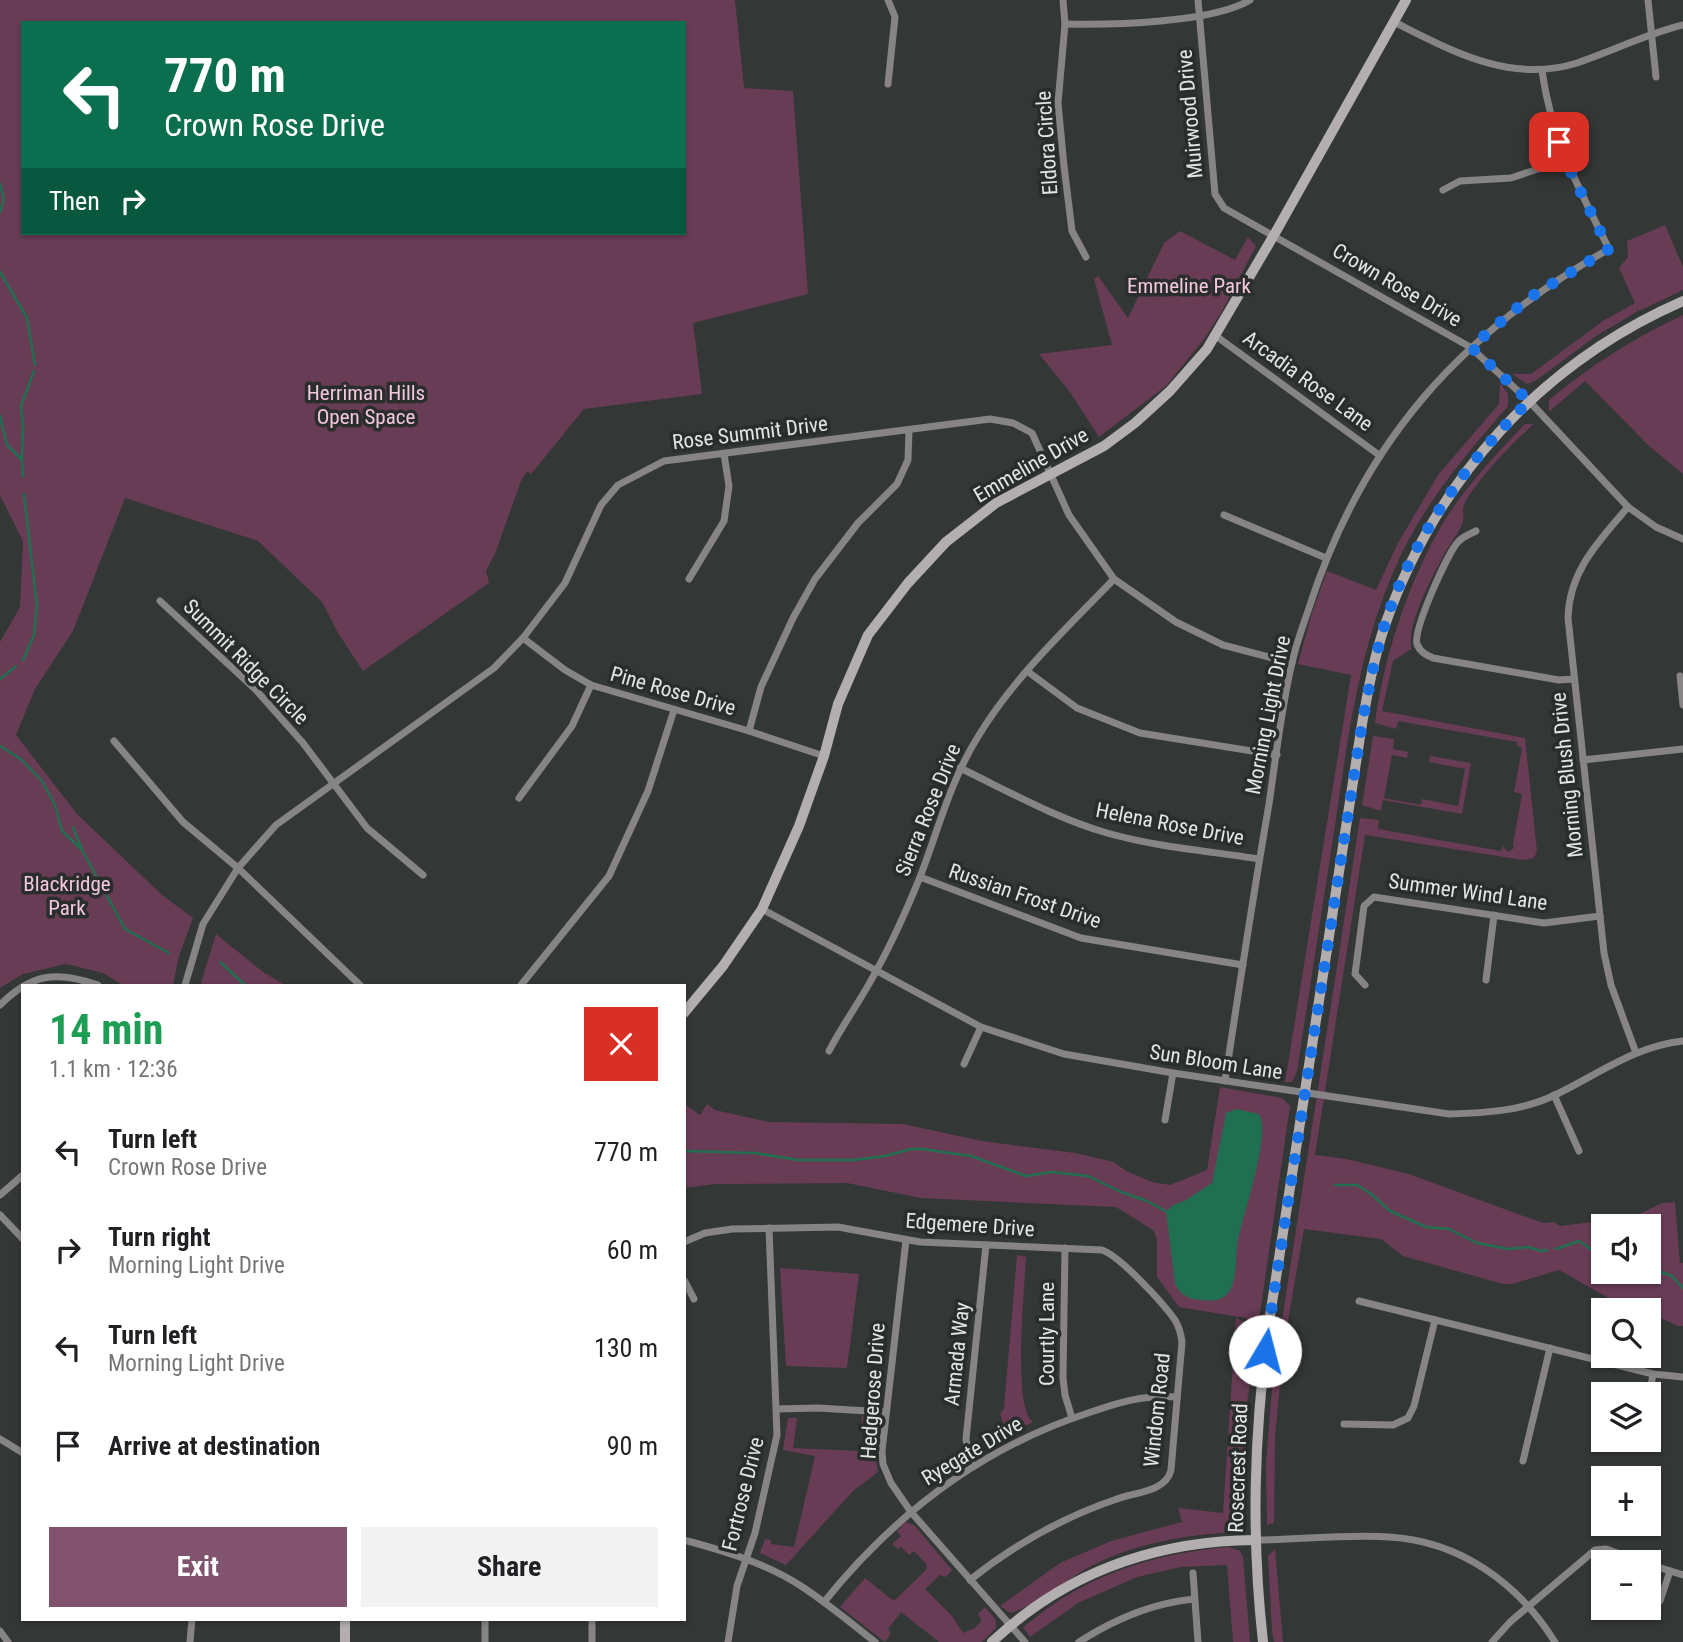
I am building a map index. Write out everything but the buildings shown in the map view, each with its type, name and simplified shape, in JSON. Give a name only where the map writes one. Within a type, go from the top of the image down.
[{"type":"street","points":[[888,0],[895,17],[888,84]]},
{"type":"street","name":"Eldora Circle","points":[[1063,0],[1066,24],[1058,103],[1072,231],[1086,257]]},
{"type":"street","name":"Muirwood Drive","points":[[1198,0],[1215,194],[1224,208],[1274,235]]},
{"type":"street","points":[[1066,24],[1199,16],[1220,13],[1250,0]]},
{"type":"street","name":"Emmeline Drive","points":[[686,1011],[723,966],[762,909],[799,826],[824,756],[838,704],[868,635],[908,583],[946,542],[996,503],[1104,446],[1135,424],[1170,391],[1207,349],[1406,0]]},
{"type":"street","points":[[1648,0],[1656,77]]},
{"type":"street","points":[[1394,22],[1461,56],[1505,68],[1542,71],[1574,64],[1651,33],[1683,25]]},
{"type":"street","name":"Morning Light Drive","points":[[1226,1081],[1292,663],[1326,558],[1351,504],[1379,455],[1412,410],[1471,347],[1529,298],[1609,249],[1565,160],[1546,102],[1542,71]]},
{"type":"street","points":[[1443,190],[1460,181],[1511,178],[1565,160]]},
{"type":"street","name":"Crown Rose Drive","points":[[1274,235],[1471,347],[1529,401],[1628,508],[1657,527],[1683,539]]},
{"type":"street","name":"Rosecrest Road","points":[[1263,1642],[1255,1540],[1259,1396],[1362,724],[1371,674],[1384,627],[1423,538],[1451,492],[1483,448],[1529,401],[1593,349],[1647,317],[1683,301]]},
{"type":"street","name":"Arcadia Rose Lane","points":[[1216,336],[1379,455]]},
{"type":"street","name":"Rose Summit Drive","points":[[185,984],[202,924],[238,868],[276,825],[332,782],[494,668],[523,638],[565,583],[601,505],[618,485],[664,461],[990,419],[1013,422],[1032,433],[1069,515],[1114,579],[1175,622],[1223,645],[1292,663]]},
{"type":"street","points":[[749,731],[761,687],[793,618],[815,579],[858,523],[897,484],[908,460],[909,431]]},
{"type":"street","points":[[690,579],[724,522],[729,486],[724,454]]},
{"type":"street","name":"Morning Blush Drive","points":[[1628,508],[1587,558],[1574,582],[1568,618],[1608,977],[1636,1053]]},
{"type":"street","points":[[1224,515],[1326,558]]},
{"type":"street","points":[[1476,531],[1455,545],[1418,630],[1418,645],[1422,652],[1433,658],[1559,680],[1574,679]]},
{"type":"street","name":"Sierra Rose Drive","points":[[829,1051],[876,972],[920,877],[938,821],[960,768],[998,705],[1114,579]]},
{"type":"street","name":"Summit Ridge Circle","points":[[160,601],[256,690],[303,743],[367,828],[423,875]]},
{"type":"street","name":"Pine Rose Drive","points":[[523,638],[565,670],[591,685],[824,756]]},
{"type":"street","points":[[1027,671],[1077,708],[1140,733],[1277,755]]},
{"type":"street","points":[[1680,676],[1683,705]]},
{"type":"street","points":[[519,798],[572,726],[591,685]]},
{"type":"street","points":[[522,984],[610,876],[648,791],[674,710]]},
{"type":"street","points":[[114,741],[183,822],[238,868],[359,984]]},
{"type":"street","points":[[1583,760],[1683,749]]},
{"type":"street","name":"Helena Rose Drive","points":[[960,768],[1053,813],[1100,831],[1138,840],[1259,859]]},
{"type":"street","name":"Russian Frost Drive","points":[[920,877],[1081,938],[1243,965]]},
{"type":"street","name":"Summer Wind Lane","points":[[1364,985],[1355,974],[1364,906],[1374,897],[1544,923],[1600,916]]},
{"type":"street","name":"Sun Bloom Lane","points":[[762,909],[981,1027],[1064,1054],[1450,1114],[1485,1113],[1517,1108],[1554,1096],[1636,1053],[1666,1043],[1683,1041]]},
{"type":"street","points":[[1486,980],[1494,915]]},
{"type":"street","points":[[27,984],[47,977],[76,977],[95,984]]},
{"type":"street","points":[[0,1005],[21,986]]},
{"type":"street","points":[[964,1064],[981,1027]]},
{"type":"street","points":[[1165,1120],[1173,1073]]},
{"type":"street","points":[[1554,1096],[1579,1151]]},
{"type":"street","points":[[0,1195],[21,1177]]},
{"type":"street","points":[[0,1215],[21,1237]]},
{"type":"street","name":"Edgemere Drive","points":[[686,1241],[714,1231],[838,1227],[906,1240],[1102,1250],[1115,1256],[1172,1317],[1179,1330]]},
{"type":"street","name":"Fortrose Drive","points":[[727,1642],[737,1586],[755,1533],[777,1440],[769,1228]]},
{"type":"street","name":"Hedgerose Drive","points":[[906,1240],[885,1412],[884,1464],[891,1483],[911,1512],[1025,1642]]},
{"type":"street","name":"Armada Way","points":[[976,1464],[968,1451],[966,1439],[986,1245]]},
{"type":"street","name":"Courtly Lane","points":[[1065,1248],[1063,1378],[1072,1418]]},
{"type":"street","points":[[686,1284],[694,1299]]},
{"type":"street","points":[[1359,1301],[1653,1374],[1683,1377]]},
{"type":"street","points":[[1344,1424],[1393,1425],[1410,1416],[1435,1320]]},
{"type":"street","name":"Windom Road","points":[[970,1580],[1018,1545],[1059,1523],[1100,1504],[1166,1482],[1171,1471],[1182,1342],[1179,1330]]},
{"type":"street","points":[[1523,1461],[1550,1348]]},
{"type":"street","points":[[1652,1382],[1653,1374]]},
{"type":"street","name":"Ryegate Drive","points":[[824,1602],[865,1554],[911,1512],[976,1464],[1020,1440],[1072,1418],[1145,1397],[1176,1397]]},
{"type":"street","points":[[777,1409],[817,1408],[885,1412]]},
{"type":"street","points":[[0,1439],[21,1452]]},
{"type":"street","points":[[992,1642],[1010,1626],[1066,1588],[1138,1555],[1190,1543],[1389,1537],[1419,1541],[1476,1562],[1503,1581],[1529,1606],[1555,1642]]},
{"type":"street","points":[[686,1541],[746,1559],[787,1578],[824,1602],[876,1642]]},
{"type":"street","points":[[1492,1642],[1529,1606],[1591,1555]]},
{"type":"street","points":[[1661,1568],[1683,1575]]},
{"type":"street","points":[[1661,1598],[1671,1571]]},
{"type":"street","points":[[1193,1573],[1198,1642]]},
{"type":"street","points":[[1079,1642],[1137,1613],[1194,1599]]},
{"type":"street","points":[[190,1642],[192,1621]]},
{"type":"street","points":[[345,1621],[345,1642]]},
{"type":"street","points":[[485,1621],[485,1642]]},
{"type":"street","points":[[592,1621],[592,1642]]},
{"type":"street","points":[[0,1631],[8,1642]]},
{"type":"green space","name":"Herriman Hills Open Space","points":[[0,0],[735,0],[744,88],[793,91],[808,294],[693,323],[702,394],[584,409],[531,474],[527,471],[521,481],[486,571],[489,583],[363,671],[322,602],[258,541],[125,498],[73,631],[35,689],[16,735],[77,814],[162,895],[193,918],[179,956],[173,984],[121,984],[103,973],[66,964],[23,974],[0,988],[0,642],[20,607],[23,541],[0,495]]},
{"type":"green space","points":[[1665,225],[1683,267],[1683,290],[1639,311],[1637,306],[1638,311],[1596,336],[1535,381],[1527,384],[1512,374],[1531,374],[1603,321],[1635,303],[1619,268],[1628,257],[1627,241]]},
{"type":"green space","name":"Emmeline Park","points":[[1180,231],[1235,260],[1248,237],[1256,246],[1221,313],[1166,386],[1099,437],[1070,392],[1039,354],[1112,345],[1094,279],[1098,276],[1128,318],[1164,243]]},
{"type":"green space","points":[[1683,315],[1683,474],[1650,447],[1585,381],[1549,412],[1549,400],[1581,375],[1647,333]]},
{"type":"green space","points":[[1500,383],[1508,394],[1508,406],[1463,459],[1422,516],[1400,557],[1375,620],[1352,718],[1297,1071],[1292,1082],[1285,1082],[1351,675],[1298,664],[1311,616],[1327,571],[1376,590],[1398,543],[1438,475],[1499,404]]},
{"type":"green space","points":[[1525,424],[1534,424],[1486,474],[1464,505],[1462,525],[1435,571],[1417,612],[1411,649],[1393,661],[1382,711],[1525,738],[1537,851],[1534,858],[1523,860],[1365,835],[1315,1155],[1346,1159],[1409,1174],[1544,1223],[1554,1222],[1560,1226],[1591,1222],[1591,1284],[1661,1284],[1661,1214],[1639,1214],[1662,1203],[1675,1202],[1680,1263],[1683,1263],[1683,1326],[1661,1318],[1661,1298],[1609,1298],[1559,1270],[1512,1284],[1503,1284],[1403,1256],[1381,1239],[1304,1229],[1284,1343],[1275,1437],[1274,1523],[1267,1525],[1266,1463],[1273,1378],[1360,818],[1379,820],[1378,829],[1501,851],[1503,846],[1508,852],[1514,848],[1522,794],[1514,792],[1522,748],[1517,746],[1517,742],[1398,721],[1396,729],[1375,723],[1392,642],[1422,563],[1448,515],[1484,468]]},
{"type":"green space","points":[[1373,736],[1394,739],[1393,749],[1408,752],[1407,758],[1392,755],[1384,798],[1421,805],[1422,799],[1458,806],[1465,769],[1429,762],[1430,756],[1471,763],[1462,814],[1383,800],[1381,811],[1362,805]]},
{"type":"green space","points":[[216,934],[263,972],[283,984],[202,984]]},
{"type":"green space","points":[[1220,1087],[1282,1098],[1290,1106],[1247,1403],[1242,1523],[1234,1532],[1162,1541],[1109,1557],[1029,1605],[1010,1613],[1000,1606],[1060,1563],[1111,1541],[1182,1522],[1178,1508],[1223,1513],[1236,1318],[1249,1324],[1246,1318],[1179,1307],[1157,1277],[1157,1239],[1153,1230],[1116,1207],[921,1198],[847,1183],[715,1184],[686,1188],[686,1105],[700,1115],[707,1104],[715,1110],[769,1122],[903,1124],[982,1141],[1075,1153],[1114,1162],[1126,1171],[1152,1182],[1170,1185],[1207,1170]]},
{"type":"green space","points":[[1017,1255],[1026,1257],[1021,1371],[1027,1412],[1033,1422],[1001,1437],[1003,1422],[1000,1414],[1004,1408]]},
{"type":"green space","points":[[780,1268],[859,1274],[847,1368],[786,1366]]},
{"type":"green space","points":[[862,1415],[876,1422],[874,1448],[878,1472],[853,1491],[786,1565],[760,1553],[765,1539],[771,1540],[771,1544],[794,1547],[815,1456],[783,1450],[788,1418],[797,1418],[793,1448],[862,1451],[865,1428],[861,1427]]},
{"type":"green space","points":[[905,1522],[914,1525],[952,1570],[946,1577],[940,1575],[925,1589],[952,1616],[963,1633],[975,1628],[982,1620],[978,1614],[985,1607],[996,1620],[996,1628],[982,1642],[939,1642],[901,1612],[888,1629],[891,1634],[885,1642],[840,1607],[865,1578],[895,1600],[926,1570],[927,1565],[914,1551],[909,1555],[901,1547],[898,1549],[892,1544],[901,1536],[897,1531]]},
{"type":"green space","points":[[1229,1547],[1240,1551],[1243,1557],[1250,1642],[1233,1642],[1227,1565],[1181,1567],[1137,1577],[1078,1603],[1030,1637],[1023,1627],[1068,1595],[1126,1568],[1166,1556]]},
{"type":"green space","points":[[1275,1549],[1283,1642],[1274,1642],[1272,1631],[1268,1556]]},
{"type":"shaded area","points":[[1236,1109],[1259,1114],[1262,1137],[1238,1239],[1234,1280],[1223,1298],[1212,1301],[1196,1299],[1182,1293],[1175,1283],[1166,1212],[1173,1205],[1212,1183],[1226,1113]]},
{"type":"waterway","points":[[0,184],[4,199],[0,212]]},
{"type":"waterway","points":[[0,272],[27,318],[35,365]]},
{"type":"waterway","points":[[22,460],[21,406],[34,371]]},
{"type":"waterway","points":[[0,416],[7,445],[22,460],[23,477]]},
{"type":"waterway","points":[[23,660],[34,635],[37,606],[24,494]]},
{"type":"waterway","points":[[0,679],[16,666]]},
{"type":"waterway","points":[[0,746],[22,760],[42,781],[55,805],[62,831],[82,850],[125,929],[169,953]]},
{"type":"waterway","points":[[73,827],[82,850]]},
{"type":"waterway","points":[[220,962],[244,984]]},
{"type":"waterway","points":[[686,1151],[755,1153],[798,1160],[854,1160],[922,1149],[971,1156],[1026,1176],[1052,1172],[1088,1176],[1169,1213]]},
{"type":"waterway","points":[[1335,1185],[1357,1185],[1390,1211],[1426,1227],[1449,1229],[1477,1243],[1508,1249],[1528,1247],[1547,1250]]},
{"type":"waterway","points":[[1556,1249],[1579,1241],[1591,1250]]},
{"type":"waterway","points":[[1661,1272],[1672,1276],[1683,1288]]},
{"type":"route","points":[[1265,1351],[1362,724],[1371,674],[1384,627],[1414,556],[1451,492],[1483,448],[1529,401],[1471,347],[1529,298],[1609,249],[1565,160],[1559,142]]},
{"type":"park label","name":"Blackridge Park","points":[[67,896]]}]
